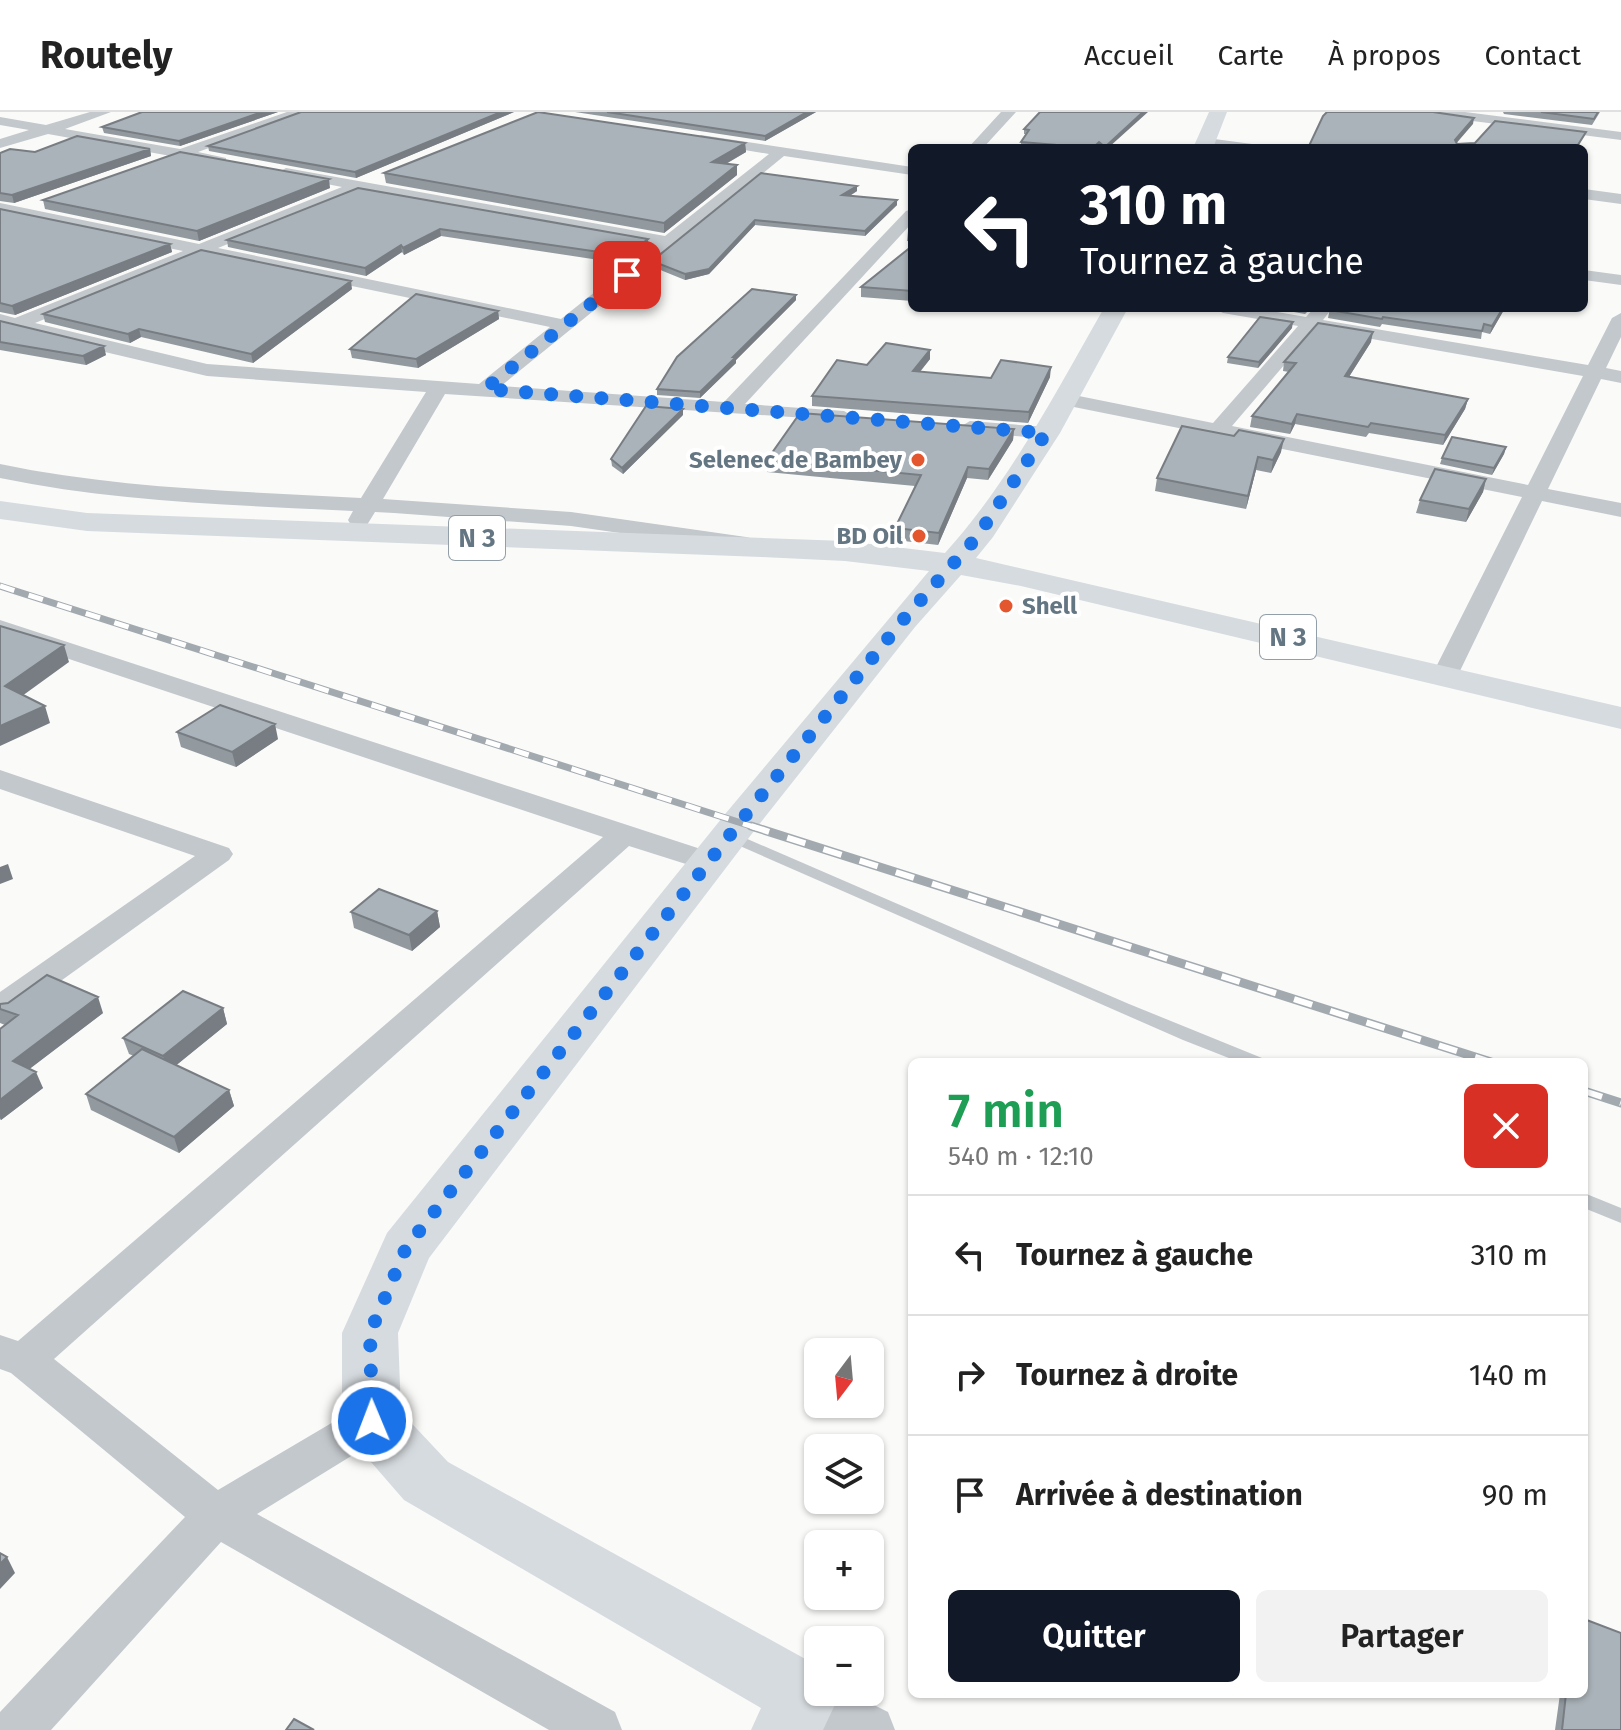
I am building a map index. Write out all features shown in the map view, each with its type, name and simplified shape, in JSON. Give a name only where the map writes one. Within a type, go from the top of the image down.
[{"type":"main road","points":[[1205,144],[1218,112]]},
{"type":"main road","points":[[795,1713],[426,1481],[372,1421],[370,1333],[406,1248],[718,849],[903,620],[977,537],[1055,416],[1114,312]]},
{"type":"main road","name":"N 3","points":[[0,510],[87,522],[845,551],[954,564],[1085,590],[1621,718]]},
{"type":"street","points":[[0,144],[104,112]]},
{"type":"street","points":[[151,164],[300,112]]},
{"type":"street","points":[[987,112],[1008,113]]},
{"type":"street","points":[[1433,112],[1621,136]]},
{"type":"street","points":[[979,144],[1008,113]]},
{"type":"street","points":[[0,121],[240,164]]},
{"type":"street","points":[[690,137],[908,170]]},
{"type":"street","points":[[485,389],[781,151]]},
{"type":"street","points":[[270,169],[669,242]]},
{"type":"street","points":[[6,325],[388,173]]},
{"type":"street","points":[[1588,195],[1621,199]]},
{"type":"street","points":[[8,210],[46,201]]},
{"type":"street","points":[[8,210],[565,325]]},
{"type":"street","points":[[730,408],[908,218]]},
{"type":"street","points":[[1588,276],[1621,280]]},
{"type":"street","points":[[1270,312],[1317,316],[1621,377]]},
{"type":"street","points":[[1218,430],[1317,316]]},
{"type":"street","points":[[1445,675],[1621,318]]},
{"type":"street","points":[[6,325],[207,370],[857,418]]},
{"type":"street","points":[[349,534],[440,386]]},
{"type":"street","points":[[951,425],[1055,416],[1218,430],[1621,510]]},
{"type":"street","points":[[0,471],[82,486],[569,517],[670,529],[761,547]]},
{"type":"street","points":[[0,628],[624,834],[718,849]]},
{"type":"street","points":[[0,1008],[218,854],[1,780]]},
{"type":"street","points":[[597,1730],[216,1515],[12,1356],[624,834]]},
{"type":"street","points":[[17,1730],[216,1515],[372,1421]]},
{"type":"street","points":[[795,1713],[870,1730]]},
{"type":"lane","points":[[718,849],[868,893],[1149,1020],[1246,1058]]},
{"type":"lane","points":[[1588,1202],[1621,1216]]},
{"type":"building","points":[[142,112],[262,112],[179,141],[102,127]]},
{"type":"building","points":[[301,112],[501,112],[355,172],[208,146]]},
{"type":"building","points":[[538,112],[745,143],[712,162],[737,165],[664,223],[384,173]]},
{"type":"building","points":[[607,112],[807,112],[765,136]]},
{"type":"building","points":[[1040,112],[1143,112],[1108,144],[1021,142],[1029,130],[1024,129]]},
{"type":"building","points":[[1327,112],[1433,112],[1474,118],[1455,140],[1457,144],[1310,144]]},
{"type":"building","points":[[1541,112],[1598,112],[1594,119]]},
{"type":"building","points":[[1495,121],[1586,132],[1578,144],[1457,144],[1475,143]]},
{"type":"building","points":[[77,136],[150,149],[12,195],[0,193],[0,153],[10,149],[35,152]]},
{"type":"building","points":[[180,152],[329,179],[197,231],[43,200]]},
{"type":"building","points":[[761,173],[857,186],[842,195],[897,200],[865,231],[755,220],[709,269],[685,274],[652,261]]},
{"type":"building","points":[[358,188],[648,239],[632,251],[614,244],[599,252],[440,229],[403,248],[401,245],[365,268],[227,240]]},
{"type":"building","points":[[0,209],[170,244],[12,306],[0,303]]},
{"type":"building","points":[[908,249],[908,291],[861,287]]},
{"type":"building","points":[[201,250],[351,281],[251,354],[139,329],[128,334],[43,314]]},
{"type":"building","points":[[752,289],[796,295],[700,392],[657,389],[677,357]]},
{"type":"building","points":[[416,294],[498,311],[416,359],[350,349]]},
{"type":"building","points":[[1342,312],[1501,312],[1492,326],[1484,324],[1482,331]]},
{"type":"building","points":[[1260,317],[1293,322],[1259,362],[1228,357]]},
{"type":"building","points":[[0,321],[104,346],[83,356],[0,342]]},
{"type":"building","points":[[1318,323],[1373,332],[1345,376],[1468,399],[1445,435],[1371,423],[1368,427],[1297,414],[1292,424],[1252,416],[1296,363],[1284,362]]},
{"type":"building","points":[[886,343],[930,350],[913,371],[991,378],[1001,360],[1051,367],[1029,412],[812,396],[837,360],[867,365]]},
{"type":"building","points":[[646,406],[683,409],[622,468],[611,459]]},
{"type":"building","points":[[800,413],[1014,429],[989,469],[968,467],[939,533],[895,528],[921,475],[767,460]]},
{"type":"building","points":[[1182,426],[1234,436],[1239,430],[1284,439],[1273,460],[1258,457],[1248,496],[1157,478]]},
{"type":"building","points":[[1452,437],[1506,447],[1494,468],[1442,458]]},
{"type":"building","points":[[1435,469],[1486,479],[1469,509],[1420,500]]},
{"type":"building","points":[[0,626],[64,645],[5,686],[45,706],[0,726]]},
{"type":"building","points":[[220,705],[275,724],[232,752],[177,732]]},
{"type":"building","points":[[379,889],[437,911],[409,935],[351,912]]},
{"type":"building","points":[[47,975],[98,997],[13,1061],[36,1072],[0,1100],[0,1029],[18,1015],[0,1009],[0,1004],[8,1003]]},
{"type":"building","points":[[183,991],[223,1008],[163,1056],[123,1038]]},
{"type":"building","points":[[142,1049],[229,1090],[174,1137],[86,1094]]},
{"type":"building","points":[[1588,1621],[1621,1633],[1621,1730],[1562,1730],[1566,1698],[1588,1698]]},
{"type":"building","points":[[294,1719],[314,1730],[286,1730]]},
{"type":"railway","points":[[0,586],[757,828]]},
{"type":"railway","points":[[751,826],[1478,1058]]},
{"type":"railway","points":[[1588,1092],[1621,1103]]},
{"type":"place","name":"Selenec de Bambey","points":[[918,460]]},
{"type":"place","name":"BD Oil","points":[[919,536]]},
{"type":"place","name":"Shell","points":[[1006,606]]},
{"type":"route","points":[[372,1421],[370,1333],[406,1248],[740,822],[903,620],[977,537],[1046,433],[485,389],[627,275]]}]
